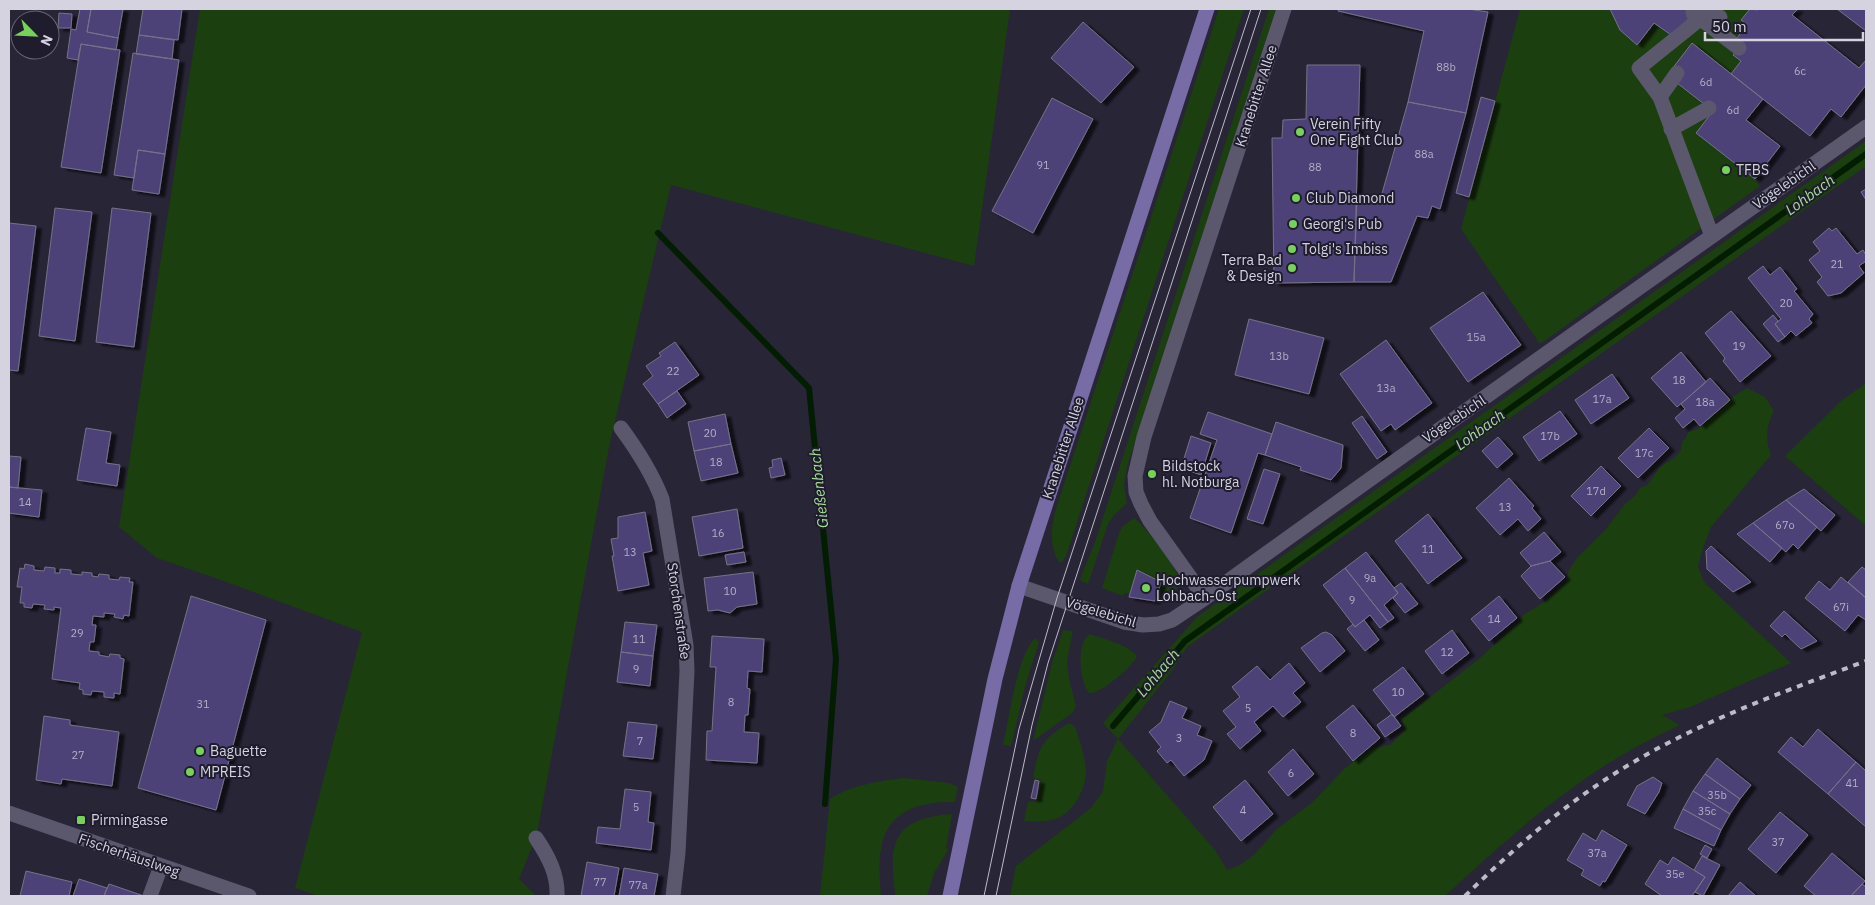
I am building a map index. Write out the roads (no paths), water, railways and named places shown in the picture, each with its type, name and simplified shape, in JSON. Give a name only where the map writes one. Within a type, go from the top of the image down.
[{"type":"main road","name":"Kranebitter Allee","points":[[950,896],[995,679],[1019,586],[1207,9]]},
{"type":"street","name":"Kranebitter Allee","points":[[1206,598],[1146,516],[1136,492],[1136,468],[1144,437],[1284,9]]},
{"type":"street","points":[[1712,236],[1660,97],[1639,68],[1705,14],[1739,48]]},
{"type":"street","points":[[1660,97],[1677,73]]},
{"type":"street","points":[[1671,129],[1708,108]]},
{"type":"street","name":"Vögelebichl","points":[[1019,586],[1124,622],[1143,625],[1159,624],[1172,620],[1206,598],[1414,446],[1866,127]]},
{"type":"street","name":"Storchenstraße","points":[[621,428],[645,462],[657,484],[662,499],[686,645],[687,671],[683,763],[678,852],[673,896]]},
{"type":"street","name":"Fischerhäuslweg","points":[[9,813],[249,896]]},
{"type":"street","points":[[536,838],[547,854],[553,869],[558,886],[557,896]]},
{"type":"street","points":[[150,896],[161,866]]},
{"type":"waterway","name":"Lohbach","points":[[1113,726],[1185,641],[1866,154]]},
{"type":"waterway","name":"Gießenbach","points":[[658,233],[809,388],[836,659],[825,804]]},
{"type":"tram line","points":[[984,896],[1019,729],[1057,598],[1251,9]]},
{"type":"tram line","points":[[996,896],[1032,725],[1048,663],[1261,9]]},
{"type":"railway","points":[[1465,896],[1525,840],[1613,774],[1664,745],[1721,718],[1866,661]]},
{"type":"place","name":"Verein Fifty One Fight Club","points":[[1300,132]]},
{"type":"place","name":"TFBS","points":[[1726,170]]},
{"type":"place","name":"Club Diamond","points":[[1296,198]]},
{"type":"place","name":"Georgi's Pub","points":[[1293,224]]},
{"type":"place","name":"Tolgi's Imbiss","points":[[1292,249]]},
{"type":"place","name":"Terra Bad & Design","points":[[1292,268]]},
{"type":"place","name":"Bildstock hl. Notburga","points":[[1152,474]]},
{"type":"place","name":"Hochwasserpumpwerk Lohbach-Ost","points":[[1146,588]]},
{"type":"place","name":"Baguette","points":[[200,751]]},
{"type":"place","name":"MPREIS","points":[[190,772]]},
{"type":"place","name":"Pirmingasse","points":[[81,820]]}]
